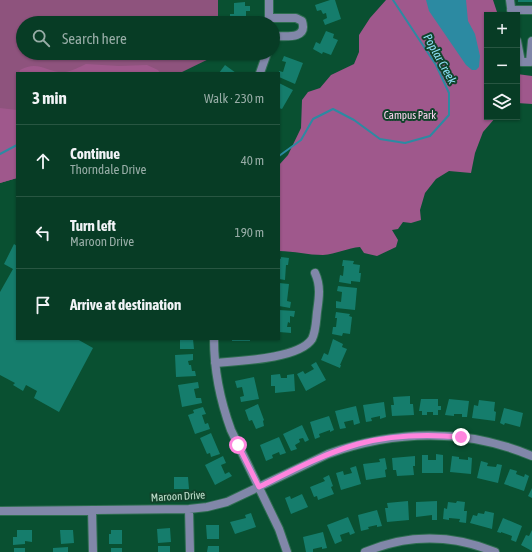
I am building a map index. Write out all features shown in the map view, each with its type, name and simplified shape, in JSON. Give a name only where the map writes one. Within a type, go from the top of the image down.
[{"type":"street","points":[[269,0],[269,16]]},
{"type":"street","points":[[510,0],[512,12],[532,10]]},
{"type":"street","points":[[280,19],[296,18],[302,21],[303,26],[302,32],[298,35],[291,37],[280,36]]},
{"type":"street","points":[[518,48],[521,62],[530,62],[532,41]]},
{"type":"street","points":[[260,72],[265,60]]},
{"type":"street","points":[[215,364],[282,356],[303,348],[309,343],[315,332],[320,291],[318,279],[315,273]]},
{"type":"street","points":[[214,340],[215,364],[225,415],[279,529],[287,552]]},
{"type":"street","name":"Maroon Drive","points":[[0,511],[189,509],[207,507],[227,502],[328,454],[377,440],[400,437],[442,435],[484,440],[532,456]]},
{"type":"street","points":[[189,509],[190,552]]},
{"type":"street","points":[[92,510],[93,552]]},
{"type":"street","points":[[365,552],[402,541],[430,538],[447,538],[495,552]]},
{"type":"shaded area","points":[[0,0],[218,0],[218,16],[16,16],[16,60],[207,60],[182,72],[16,72],[16,178],[0,183]]},
{"type":"green space","name":"Campus Park","points":[[386,0],[493,0],[497,12],[484,12],[484,120],[493,120],[483,132],[475,153],[471,173],[449,171],[436,179],[425,193],[420,210],[421,220],[411,223],[403,222],[398,229],[392,230],[398,240],[396,247],[377,256],[364,253],[360,247],[323,255],[280,251],[280,164],[288,155],[301,128],[302,100],[308,92],[320,88],[331,75],[354,64],[359,52],[359,35],[370,18]]},
{"type":"green space","points":[[86,64],[119,66],[147,65],[159,72],[65,72]]},
{"type":"green space","points":[[33,66],[59,72],[19,72],[20,70]]},
{"type":"green space","points":[[520,74],[532,76],[532,104],[520,103]]},
{"type":"green space","points":[[0,108],[16,110],[16,178],[0,183]]},
{"type":"water","points":[[426,0],[466,0],[468,21],[475,34],[480,56],[479,67],[476,70],[472,70],[466,65],[429,11]]},
{"type":"building","points":[[330,0],[335,0],[341,19],[325,25],[323,20],[327,18],[326,13],[323,14],[321,10],[317,11],[315,5]]},
{"type":"building","points":[[518,0],[532,0],[532,2],[518,2]]},
{"type":"building","points":[[245,2],[245,6],[250,6],[250,11],[246,11],[246,16],[230,16],[230,14],[234,14],[234,3]]},
{"type":"building","points":[[326,31],[334,34],[333,38],[338,40],[331,55],[323,52],[322,54],[313,49],[316,42],[320,44]]},
{"type":"building","points":[[284,56],[303,63],[295,84],[280,77],[279,71],[283,72],[286,62],[282,61]]},
{"type":"building","points":[[225,65],[235,72],[220,72]]},
{"type":"building","points":[[280,84],[293,90],[282,109],[280,108]]},
{"type":"building","points":[[14,244],[16,245],[16,340],[79,340],[93,348],[59,412],[34,398],[37,391],[26,385],[23,391],[13,385],[15,383],[0,375],[0,292],[13,269],[4,264]]},
{"type":"building","points":[[281,257],[289,258],[288,265],[286,265],[285,280],[280,279]]},
{"type":"building","points":[[343,260],[354,261],[353,264],[360,265],[360,282],[351,281],[351,284],[339,282],[340,275],[343,276]]},
{"type":"building","points":[[280,283],[289,284],[287,301],[291,302],[290,308],[280,306]]},
{"type":"building","points":[[338,286],[357,288],[355,310],[336,308],[336,301],[341,302],[342,292],[337,291]]},
{"type":"building","points":[[280,310],[295,311],[294,317],[290,316],[290,323],[288,322],[287,327],[291,327],[291,333],[280,332]]},
{"type":"building","points":[[336,312],[350,314],[349,316],[352,317],[350,334],[343,333],[342,336],[332,334],[333,327],[336,327]]},
{"type":"building","points":[[333,339],[343,344],[342,347],[347,349],[340,368],[321,360],[324,353],[328,355]]},
{"type":"building","points":[[180,340],[193,340],[194,349],[180,349]]},
{"type":"building","points":[[232,340],[250,340],[250,341]]},
{"type":"building","points":[[193,354],[193,360],[188,361],[189,365],[191,365],[192,371],[195,371],[196,376],[176,377],[175,355]]},
{"type":"building","points":[[316,362],[326,380],[306,391],[297,374],[303,371],[305,374],[314,369],[311,365]]},
{"type":"building","points":[[280,374],[281,378],[287,378],[287,375],[294,374],[295,391],[275,393],[275,386],[271,386],[271,375]]},
{"type":"building","points":[[254,377],[259,399],[241,402],[240,397],[244,396],[242,387],[237,388],[235,381]]},
{"type":"building","points":[[198,382],[199,388],[194,389],[196,398],[201,398],[202,403],[182,407],[178,385]]},
{"type":"building","points":[[410,396],[410,404],[413,404],[414,415],[392,416],[391,405],[394,405],[393,397]]},
{"type":"building","points":[[421,399],[438,399],[438,406],[441,406],[441,410],[438,410],[438,415],[433,415],[433,412],[427,412],[427,415],[422,415],[422,411],[419,411]]},
{"type":"building","points":[[449,399],[469,401],[467,417],[462,417],[462,414],[454,414],[454,416],[445,415]]},
{"type":"building","points":[[479,400],[495,402],[495,421],[472,418],[474,405],[478,406]]},
{"type":"building","points":[[384,402],[386,417],[380,419],[380,416],[371,418],[372,421],[366,422],[363,405]]},
{"type":"building","points":[[258,404],[264,420],[264,426],[256,429],[252,420],[249,421],[245,410]]},
{"type":"building","points":[[356,406],[360,423],[354,425],[353,420],[344,422],[346,428],[340,429],[335,411]]},
{"type":"building","points":[[203,407],[206,414],[202,415],[205,424],[208,423],[210,429],[195,434],[188,415],[194,413],[193,410]]},
{"type":"building","points":[[504,408],[523,413],[520,427],[500,423]]},
{"type":"building","points":[[329,416],[334,430],[319,434],[320,437],[315,439],[310,422]]},
{"type":"building","points":[[302,425],[309,440],[305,442],[303,438],[299,439],[300,442],[295,445],[297,449],[291,451],[283,434]]},
{"type":"building","points":[[211,433],[220,454],[211,457],[210,453],[207,454],[200,438]]},
{"type":"building","points":[[279,437],[286,453],[280,455],[279,452],[272,455],[273,458],[266,461],[260,445]]},
{"type":"building","points":[[436,454],[443,455],[443,473],[422,473],[422,455],[428,455],[428,460],[436,460]]},
{"type":"building","points":[[223,456],[226,463],[221,465],[225,474],[229,472],[232,476],[215,485],[205,465]]},
{"type":"building","points":[[415,456],[415,466],[413,466],[414,475],[397,476],[396,470],[393,470],[392,458]]},
{"type":"building","points":[[452,456],[459,457],[459,459],[468,460],[468,457],[472,458],[471,474],[450,472]]},
{"type":"building","points":[[385,458],[387,469],[385,470],[386,477],[366,480],[363,464],[380,462],[379,459]]},
{"type":"building","points":[[481,461],[488,463],[487,466],[496,467],[497,464],[502,465],[498,483],[477,478]]},
{"type":"building","points":[[356,466],[361,484],[341,490],[336,473],[343,471],[344,475],[352,473],[350,468]]},
{"type":"building","points":[[510,469],[517,471],[516,474],[524,477],[525,474],[529,476],[524,491],[504,484]]},
{"type":"building","points":[[329,475],[334,494],[318,500],[317,496],[314,497],[310,487],[325,481],[323,478]]},
{"type":"building","points":[[174,477],[188,477],[189,489],[174,489]]},
{"type":"building","points":[[532,488],[532,498],[528,496]]},
{"type":"building","points":[[302,494],[308,507],[291,514],[285,498],[290,496],[291,499]]},
{"type":"building","points":[[408,501],[409,520],[387,522],[385,508],[388,508],[387,503]]},
{"type":"building","points":[[437,501],[437,520],[432,520],[432,515],[416,517],[416,502]]},
{"type":"building","points":[[457,501],[465,502],[464,511],[467,511],[466,523],[459,522],[460,519],[443,519],[444,508],[447,509],[448,502],[456,503]]},
{"type":"building","points":[[377,510],[382,526],[377,527],[377,525],[368,527],[369,529],[361,531],[358,515]]},
{"type":"building","points":[[485,511],[494,513],[492,529],[470,523],[473,515],[477,516],[478,513],[484,514]]},
{"type":"building","points":[[251,513],[256,527],[235,534],[230,522],[246,518],[245,515]]},
{"type":"building","points":[[348,517],[355,533],[350,535],[349,532],[340,535],[342,541],[335,544],[327,525]]},
{"type":"building","points":[[503,518],[522,526],[516,542],[511,540],[512,536],[497,532]]},
{"type":"building","points":[[206,525],[219,525],[219,539],[207,539]]},
{"type":"building","points":[[170,528],[171,542],[158,543],[157,529]]},
{"type":"building","points":[[17,530],[32,530],[32,542],[25,541],[25,544],[13,545],[13,537],[17,537]]},
{"type":"building","points":[[60,530],[73,530],[74,543],[61,544]]},
{"type":"building","points":[[111,530],[122,530],[122,544],[109,544],[109,534],[111,534]]},
{"type":"building","points":[[532,530],[532,551],[521,545],[526,535],[529,536]]},
{"type":"building","points":[[323,532],[327,548],[322,549],[322,547],[313,549],[313,552],[306,552],[303,537]]},
{"type":"building","points":[[158,546],[170,546],[170,552],[158,552]]},
{"type":"building","points":[[208,546],[219,546],[219,552],[207,552]]},
{"type":"building","points":[[68,547],[68,552],[53,552],[53,548]]},
{"type":"building","points":[[14,548],[25,548],[25,552],[14,552]]},
{"type":"building","points":[[111,548],[122,548],[122,552],[111,552]]},
{"type":"waterway","name":"Poplar Creek","points":[[280,155],[301,140],[313,119],[333,109],[354,120],[380,139],[405,143],[430,136],[449,115],[449,93],[436,65],[393,0]]},
{"type":"waterway","name":"Poplar Creek","points":[[0,154],[16,146]]},
{"type":"route","points":[[238,445],[259,487],[328,454],[359,444],[377,440],[423,435],[461,437]]}]
